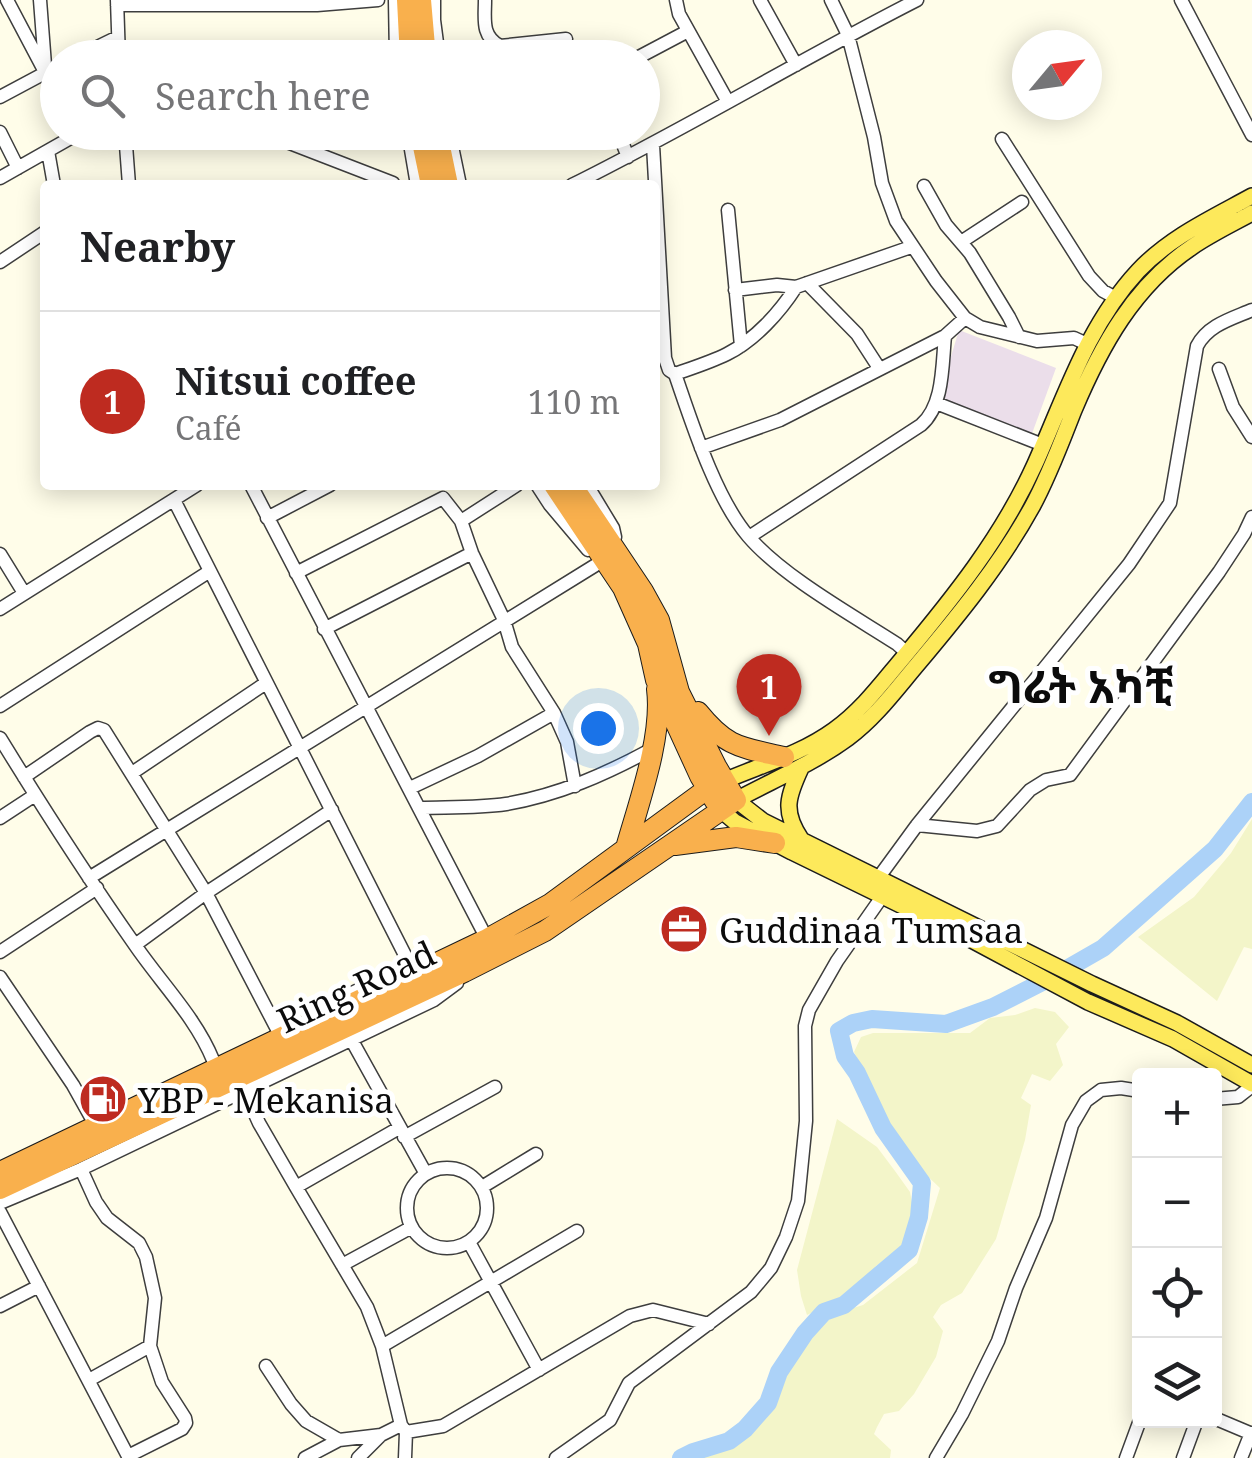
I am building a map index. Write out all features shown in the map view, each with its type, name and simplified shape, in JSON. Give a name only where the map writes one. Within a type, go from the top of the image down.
[{"type":"highway","points":[[408,0],[409,40]]},
{"type":"highway","points":[[422,0],[425,40]]},
{"type":"highway","points":[[421,150],[422,180]]},
{"type":"highway","points":[[441,150],[447,180]]},
{"type":"highway","points":[[558,490],[609,561],[643,591],[658,620],[665,676],[646,780],[626,848]]},
{"type":"highway","points":[[574,490],[609,561]]},
{"type":"highway","points":[[665,676],[716,734],[739,747],[792,762]]},
{"type":"highway","points":[[665,676],[678,692],[711,776],[729,805]]},
{"type":"highway","name":"Ring Road","points":[[0,1189],[480,950],[626,848],[711,776]]},
{"type":"highway","name":"Ring Road","points":[[0,1172],[480,950],[544,931],[729,805]]},
{"type":"highway","points":[[664,848],[736,837],[775,843]]},
{"type":"main road","points":[[729,805],[792,762],[864,704],[943,610],[1019,498],[1087,344],[1116,298],[1145,264],[1174,240],[1252,196]]},
{"type":"main road","points":[[711,776],[792,762],[846,740],[873,716],[958,616],[1033,505],[1099,355],[1130,306],[1176,259],[1252,214]]},
{"type":"main road","points":[[792,762],[788,801],[794,829],[804,842]]},
{"type":"main road","points":[[729,805],[1004,948],[1176,1023],[1252,1065]]},
{"type":"main road","points":[[729,805],[735,822],[775,843],[884,886]]},
{"type":"main road","points":[[1004,948],[1088,1002],[1173,1040],[1252,1085]]},
{"type":"street","points":[[8,0],[40,51]]},
{"type":"street","points":[[40,0],[46,40]]},
{"type":"street","points":[[112,40],[118,37],[117,3],[378,0]]},
{"type":"street","points":[[394,0],[395,40]]},
{"type":"street","points":[[434,0],[437,40]]},
{"type":"street","points":[[486,0],[485,32],[490,40]]},
{"type":"street","points":[[676,0],[678,14],[728,102]]},
{"type":"street","points":[[760,0],[796,65]]},
{"type":"street","points":[[830,0],[848,35],[882,183],[911,246],[965,318],[980,327],[1019,338],[1074,338],[1087,344]]},
{"type":"street","points":[[660,140],[917,0]]},
{"type":"street","points":[[1181,0],[1252,135]]},
{"type":"street","points":[[660,46],[688,31]]},
{"type":"street","points":[[0,97],[40,75]]},
{"type":"street","points":[[0,132],[18,168]]},
{"type":"street","points":[[1002,139],[1090,276],[1103,291],[1116,298]]},
{"type":"street","points":[[126,150],[129,180]]},
{"type":"street","points":[[306,150],[380,180]]},
{"type":"street","points":[[413,150],[421,180]]},
{"type":"street","points":[[453,150],[459,180]]},
{"type":"street","points":[[625,150],[628,157]]},
{"type":"street","points":[[582,180],[641,150]]},
{"type":"street","points":[[653,150],[655,180]]},
{"type":"street","points":[[0,178],[48,151],[53,180]]},
{"type":"street","points":[[924,186],[946,225],[980,269],[1019,338]]},
{"type":"street","points":[[960,242],[1022,202]]},
{"type":"street","points":[[728,210],[741,346]]},
{"type":"street","points":[[0,262],[40,235]]},
{"type":"street","points":[[735,290],[801,285],[911,246]]},
{"type":"street","points":[[660,269],[668,370],[675,374],[719,488],[749,537],[792,574],[907,653]]},
{"type":"street","points":[[675,374],[741,346],[782,309],[801,285]]},
{"type":"street","points":[[801,285],[857,334],[879,368]]},
{"type":"street","points":[[556,1458],[610,1420],[629,1383],[751,1292],[771,1268],[798,1200],[807,1084],[805,1026],[809,1010],[917,825],[1130,564],[1170,503],[1197,346],[1211,328],[1252,310]]},
{"type":"street","points":[[702,448],[780,420],[945,336],[965,318]]},
{"type":"street","points":[[749,537],[932,415],[945,336]]},
{"type":"street","points":[[1219,369],[1234,407],[1252,437]]},
{"type":"street","points":[[936,403],[1043,446]]},
{"type":"street","points":[[0,609],[189,490]]},
{"type":"street","points":[[253,490],[420,808],[480,950]]},
{"type":"street","points":[[267,518],[320,490]]},
{"type":"street","points":[[461,521],[509,490]]},
{"type":"street","points":[[541,490],[574,534],[609,561]]},
{"type":"street","points":[[590,490],[613,528],[609,561]]},
{"type":"street","points":[[296,573],[443,498],[461,521],[512,646],[568,742],[575,786]]},
{"type":"street","points":[[174,500],[408,964]]},
{"type":"street","points":[[917,825],[977,831],[997,826],[1030,790],[1046,780],[1070,775],[1219,572],[1252,517]]},
{"type":"street","points":[[324,629],[472,553]]},
{"type":"street","points":[[0,554],[24,592]]},
{"type":"street","points":[[0,952],[168,830],[504,620],[609,561]]},
{"type":"street","points":[[0,706],[210,571]]},
{"type":"street","points":[[132,772],[266,684]]},
{"type":"street","points":[[410,788],[478,756],[554,713]]},
{"type":"street","points":[[24,777],[98,728],[104,730],[206,893],[276,1029]]},
{"type":"street","points":[[0,738],[135,946],[205,1040],[212,1060]]},
{"type":"street","points":[[420,808],[505,804],[575,786],[652,749]]},
{"type":"street","points":[[0,818],[35,795]]},
{"type":"street","points":[[135,946],[206,893],[332,810]]},
{"type":"street","points":[[0,1163],[408,964],[480,950]]},
{"type":"street","points":[[0,1204],[434,1000],[480,950]]},
{"type":"street","points":[[0,976],[92,1119]]},
{"type":"street","points":[[351,1039],[426,1174]]},
{"type":"street","points":[[1222,1099],[1238,1098],[1252,1085]]},
{"type":"street","points":[[296,1187],[495,1086]]},
{"type":"street","points":[[936,1458],[998,1341],[1046,1218],[1072,1125],[1086,1100],[1101,1090],[1132,1089]]},
{"type":"street","points":[[245,1092],[367,1307],[382,1346],[403,1428],[406,1458]]},
{"type":"street","points":[[482,1187],[536,1154]]},
{"type":"street","points":[[0,1212],[129,1457],[182,1429],[185,1418],[162,1382],[150,1346],[155,1298],[146,1257],[140,1243],[107,1218],[81,1169]]},
{"type":"street","points":[[452,1169],[464,1172],[482,1187],[487,1212],[478,1234],[469,1242],[457,1248],[431,1245],[412,1227],[408,1216],[411,1191],[426,1174],[452,1169]]},
{"type":"street","points":[[342,1265],[412,1227]]},
{"type":"street","points":[[382,1346],[577,1231]]},
{"type":"street","points":[[469,1242],[538,1370]]},
{"type":"street","points":[[0,1306],[39,1286]]},
{"type":"street","points":[[304,1458],[339,1440],[382,1435],[403,1428],[444,1426],[630,1316],[653,1310],[709,1324]]},
{"type":"street","points":[[88,1380],[150,1346]]},
{"type":"street","points":[[266,1366],[306,1421],[339,1440]]},
{"type":"street","points":[[1222,1421],[1252,1434],[1240,1458]]},
{"type":"street","points":[[1126,1458],[1137,1428]]},
{"type":"street","points":[[1182,1458],[1194,1428]]},
{"type":"street","points":[[358,1458],[382,1435]]},
{"type":"shaded area","points":[[959,330],[1056,368],[1030,439],[939,396]]},
{"type":"green space","points":[[1252,819],[1252,949],[1244,947],[1217,1001],[1138,937],[1194,897],[1231,853]]},
{"type":"green space","points":[[1035,1008],[1055,1012],[1069,1027],[1056,1044],[1063,1065],[1050,1081],[1032,1074],[1021,1098],[1031,1105],[1025,1140],[996,1239],[962,1293],[941,1305],[933,1317],[943,1331],[936,1357],[914,1394],[899,1411],[884,1414],[877,1427],[874,1434],[891,1450],[890,1458],[699,1458],[738,1445],[780,1393],[804,1343],[824,1317],[863,1305],[917,1263],[940,1188],[920,1169],[891,1126],[854,1052],[861,1037],[873,1033],[970,1033],[990,1018]]},
{"type":"green space","points":[[837,1119],[877,1147],[895,1171],[910,1192],[912,1222],[899,1249],[876,1266],[863,1283],[807,1315],[797,1270]]},
{"type":"waterway","points":[[681,1458],[729,1441],[745,1429],[768,1403],[779,1372],[824,1312],[844,1305],[909,1250],[919,1217],[922,1183],[883,1128],[845,1056],[839,1031],[872,1019],[946,1024],[993,1007],[1056,975],[1103,948],[1215,849],[1252,802]]},
{"type":"place","name":"Nitsui coffee","points":[[769,736]]},
{"type":"place","name":"Guddinaa Tumsaa","points":[[684,929]]},
{"type":"place","name":"YBP - Mekanisa","points":[[103,1099]]},
{"type":"district","name":"ግሬት አካቺ","points":[[1081,685]]}]
